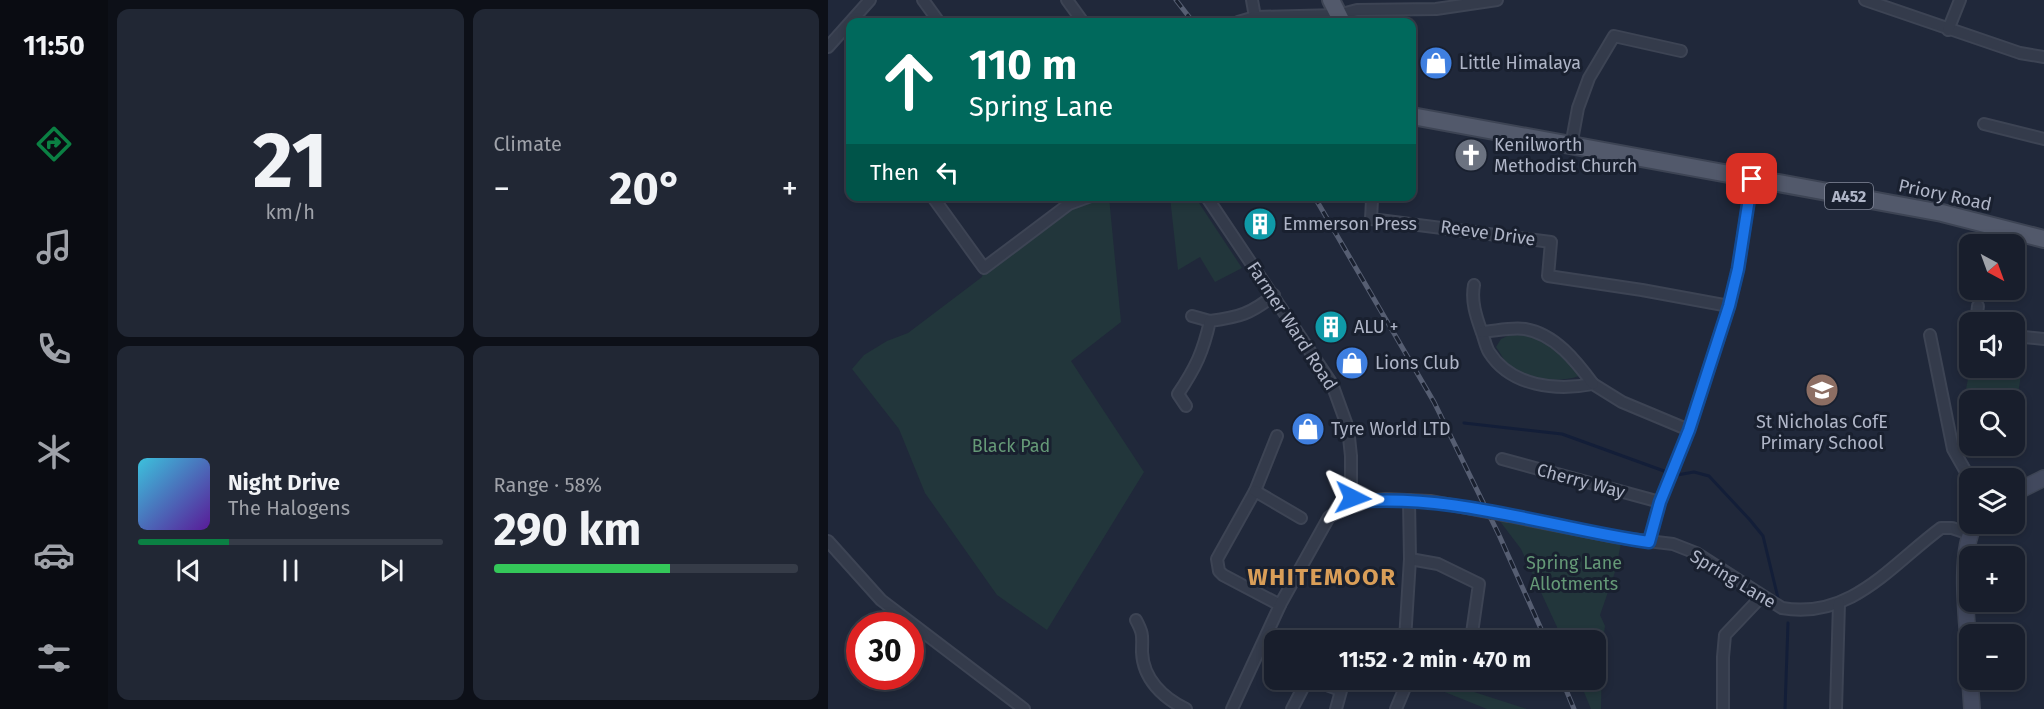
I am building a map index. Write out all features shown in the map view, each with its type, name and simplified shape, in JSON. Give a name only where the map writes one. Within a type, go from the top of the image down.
[{"type":"main road","name":"Priory Road","points":[[1416,117],[1942,213],[2044,239]]},
{"type":"street","points":[[854,18],[870,0]]},
{"type":"street","points":[[923,0],[936,18]]},
{"type":"street","points":[[1067,0],[1080,18]]},
{"type":"street","points":[[1252,0],[1255,17]]},
{"type":"street","points":[[1252,18],[1357,10],[1426,10],[1497,0]]},
{"type":"street","points":[[1865,0],[2020,53],[2044,57]]},
{"type":"street","points":[[1948,30],[1960,0]]},
{"type":"street","points":[[828,47],[846,27]]},
{"type":"street","points":[[1571,146],[1578,108],[1589,78],[1614,36],[1681,51]]},
{"type":"street","points":[[1984,124],[2044,139]]},
{"type":"street","points":[[1649,542],[1660,502],[1689,430],[1729,306],[1738,269],[1752,179]]},
{"type":"street","points":[[936,201],[984,268],[1066,201]]},
{"type":"street","name":"Farmer Ward Road","points":[[1209,201],[1328,377],[1348,428],[1351,492],[1354,502]]},
{"type":"street","name":"Reeve Drive","points":[[1372,201],[1371,219],[1551,242],[1548,276],[1729,306]]},
{"type":"street","points":[[1474,285],[1474,308],[1490,353],[1516,376],[1550,387],[1579,387],[1593,384]]},
{"type":"street","points":[[1192,316],[1210,321],[1245,314],[1256,310],[1274,295]]},
{"type":"street","points":[[1977,312],[1978,306]]},
{"type":"street","points":[[1186,406],[1176,392],[1192,374],[1201,355],[1210,321]]},
{"type":"street","points":[[1482,332],[1523,329],[1536,332],[1567,352],[1593,384],[1622,402],[1689,430]]},
{"type":"street","points":[[1930,335],[1953,449],[1964,468]]},
{"type":"street","points":[[2025,337],[2044,339]]},
{"type":"street","points":[[1277,436],[1255,491],[1217,559],[1216,565],[1223,575],[1280,605]]},
{"type":"street","name":"Cherry Way","points":[[1502,459],[1660,502]]},
{"type":"street","points":[[2025,487],[2044,478]]},
{"type":"street","points":[[1255,491],[1301,518]]},
{"type":"street","name":"Spring Lane","points":[[1354,502],[1385,499],[1409,500],[1462,507],[1614,537],[1673,544],[1696,554],[1726,572],[1761,597],[1782,608],[1798,611],[1816,610],[1839,603],[1868,588],[1941,528],[1959,528]]},
{"type":"street","points":[[1406,630],[1410,559],[1409,500]]},
{"type":"street","points":[[1232,709],[1280,605],[1329,517],[1354,502]]},
{"type":"street","points":[[1968,624],[1966,550],[1971,534]]},
{"type":"street","points":[[828,541],[881,600],[1024,709]]},
{"type":"street","points":[[1410,559],[1438,564],[1485,584],[1473,630]]},
{"type":"street","points":[[1724,709],[1725,635],[1761,597]]},
{"type":"street","points":[[1836,709],[1839,603]]},
{"type":"street","points":[[1136,620],[1142,630],[1143,659],[1151,680],[1159,692],[1173,703],[1186,709]]},
{"type":"street","points":[[1292,709],[1302,690]]},
{"type":"street","points":[[1336,709],[1341,690]]},
{"type":"street","points":[[1396,709],[1404,690]]},
{"type":"street","points":[[1971,690],[1972,709]]},
{"type":"green space","name":"Black Pad","points":[[1078,201],[1109,201],[1121,322],[1071,361],[1144,472],[1047,630],[997,595],[925,493],[899,429],[852,369],[864,355],[887,341],[908,333],[982,277],[984,268],[1069,204]]},
{"type":"green space","points":[[1170,201],[1198,201],[1242,268],[1215,282],[1200,257],[1178,270]]},
{"type":"green space","points":[[1514,333],[1540,338],[1562,354],[1579,376],[1551,380],[1523,373],[1515,368],[1506,361],[1496,347],[1501,339]]},
{"type":"green space","points":[[1968,378],[2021,378],[2019,390],[1966,390]]},
{"type":"green space","name":"Spring Lane Allotments","points":[[1499,520],[1621,543],[1616,569],[1600,615],[1604,630],[1558,630],[1521,549]]},
{"type":"green space","points":[[1440,690],[1468,690],[1527,709],[1487,709]]},
{"type":"green space","name":"Spring Lane Allotments","points":[[1583,690],[1601,690],[1601,709],[1591,709]]},
{"type":"waterway","points":[[1464,423],[1562,434],[1664,471]]},
{"type":"waterway","points":[[1677,475],[1694,472],[1709,476],[1750,520],[1763,536],[1778,598]]},
{"type":"waterway","points":[[1785,709],[1788,623]]},
{"type":"railway","points":[[1176,0],[1190,18]]},
{"type":"railway","points":[[1317,201],[1434,402],[1499,535],[1542,630]]},
{"type":"railway","points":[[1566,690],[1574,709]]},
{"type":"place","name":"Little Himalaya","points":[[1436,63]]},
{"type":"place","name":"Kenilworth Methodist Church","points":[[1471,155]]},
{"type":"place","name":"Emmerson Press","points":[[1260,224]]},
{"type":"place","name":"ALU +","points":[[1331,327]]},
{"type":"place","name":"Lions Club","points":[[1352,363]]},
{"type":"place","name":"St Nicholas CofE Primary School","points":[[1822,390]]},
{"type":"place","name":"Tyre World LTD","points":[[1308,429]]},
{"type":"district","name":"WHITEMOOR","points":[[1322,577]]},
{"type":"route","points":[[1353,498],[1354,502],[1385,499],[1430,501],[1649,542],[1660,502],[1689,430],[1729,306],[1738,269],[1752,179]]}]
